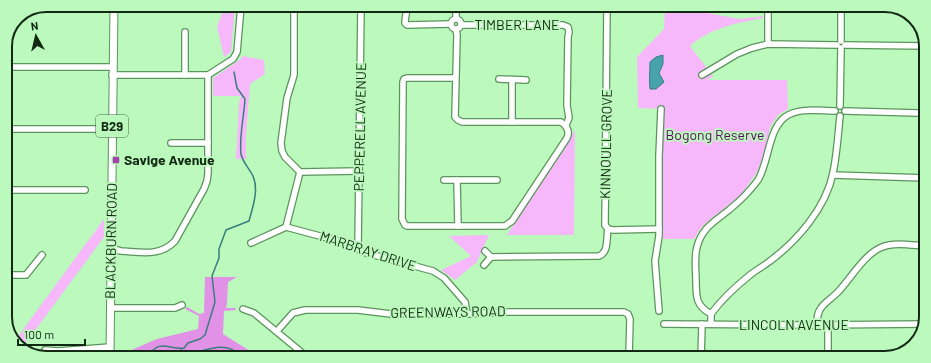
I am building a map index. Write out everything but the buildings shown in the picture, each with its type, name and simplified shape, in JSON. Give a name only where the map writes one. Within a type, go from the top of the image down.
[{"type":"main road","name":"BLACKBURN ROAD","points":[[110,351],[114,12]]},
{"type":"street","points":[[112,75],[208,75],[233,59],[237,52],[240,12]]},
{"type":"street","points":[[294,12],[294,75],[287,98],[281,143],[282,151],[285,157],[300,172],[359,171]]},
{"type":"street","name":"PEPPERELL AVENUE","points":[[358,249],[361,12]]},
{"type":"street","points":[[407,12],[405,23],[408,25],[451,24],[452,21],[456,19]]},
{"type":"street","points":[[456,12],[456,19]]},
{"type":"street","name":"KINNOULL GROVE","points":[[491,257],[599,256],[604,254],[606,250],[608,229],[605,225],[607,12]]},
{"type":"street","points":[[768,12],[768,44]]},
{"type":"street","points":[[711,324],[711,314],[732,290],[773,259],[797,238],[824,197],[833,175],[838,147],[841,12]]},
{"type":"street","points":[[456,19],[460,20],[462,25],[456,30]]},
{"type":"street","points":[[451,24],[452,28],[456,30]]},
{"type":"street","name":"TIMBER LANE","points":[[462,25],[563,25],[568,27],[570,32],[568,37],[568,118],[566,125]]},
{"type":"street","points":[[456,30],[456,78],[455,117],[458,120],[462,122],[561,122],[566,125],[569,131],[567,138],[508,225],[407,226],[402,219],[404,79],[456,78]]},
{"type":"street","points":[[185,76],[186,32]]},
{"type":"street","points":[[702,75],[737,54],[768,44],[919,46]]},
{"type":"street","points":[[12,67],[112,67]]},
{"type":"street","points":[[111,246],[121,251],[154,252],[162,251],[169,247],[175,240],[208,181],[208,75]]},
{"type":"street","points":[[499,80],[526,80]]},
{"type":"street","points":[[512,80],[512,122]]},
{"type":"street","points":[[711,314],[703,310],[696,295],[697,248],[701,236],[709,225],[743,198],[758,181],[765,166],[775,130],[783,118],[799,110],[838,111],[843,107],[845,111],[919,113]]},
{"type":"street","points":[[659,311],[655,261],[659,243],[659,156],[661,109]]},
{"type":"street","points":[[12,129],[112,129]]},
{"type":"street","points":[[171,143],[208,143]]},
{"type":"street","points":[[251,243],[286,227],[300,172]]},
{"type":"street","points":[[833,175],[919,178]]},
{"type":"street","points":[[444,180],[497,180]]},
{"type":"street","points":[[457,180],[458,226]]},
{"type":"street","points":[[12,190],[85,190]]},
{"type":"street","name":"MARBRAY DRIVE","points":[[286,227],[346,243],[363,252],[433,271],[441,276],[465,302],[467,314]]},
{"type":"street","points":[[608,229],[659,229]]},
{"type":"street","points":[[817,325],[817,314],[821,307],[837,293],[864,260],[872,253],[890,245],[919,246]]},
{"type":"street","points":[[484,264],[491,257],[485,251]]},
{"type":"street","points":[[12,275],[26,275],[42,254]]},
{"type":"street","points":[[110,308],[175,308],[182,305]]},
{"type":"street","points":[[243,309],[254,313],[300,351]]},
{"type":"street","name":"GREENWAYS ROAD","points":[[277,331],[293,312],[305,310],[358,310],[391,314],[624,312],[628,314],[630,319],[629,351]]},
{"type":"street","name":"LINCOLN AVENUE","points":[[664,324],[918,324]]},
{"type":"street","points":[[701,351],[702,324]]},
{"type":"street","points":[[828,325],[828,351]]},
{"type":"street","points":[[45,350],[58,351],[110,347]]},
{"type":"green space","points":[[220,12],[235,12],[231,52],[224,57],[217,26],[222,14]]},
{"type":"green space","name":"Bogong Reserve","points":[[665,12],[702,12],[740,19],[763,16],[763,18],[724,27],[706,35],[690,46],[713,76],[708,80],[787,80],[788,109],[778,115],[770,127],[765,152],[757,172],[741,195],[708,221],[700,229],[694,239],[663,239],[663,109],[638,108],[637,57],[664,29]]},
{"type":"green space","points":[[242,56],[264,60],[265,74],[250,84],[246,136],[246,159],[236,159],[239,103],[241,96],[213,96],[213,78],[241,59]]},
{"type":"green space","points":[[575,130],[574,235],[507,235]]},
{"type":"green space","points":[[104,219],[104,237],[25,344],[18,336]]},
{"type":"green space","points":[[489,235],[477,262],[455,280],[441,270],[471,256],[449,236]]},
{"type":"shaded area","points":[[205,277],[237,277],[228,282],[226,308],[235,308],[236,310],[224,311],[223,334],[250,351],[129,351],[157,339],[198,329],[199,316],[185,309],[187,307],[199,314],[204,313]]},
{"type":"water","points":[[663,55],[663,64],[659,73],[664,82],[656,89],[650,89],[650,62],[656,57]]},
{"type":"waterway","points":[[152,351],[161,346],[184,348],[188,343],[200,339],[205,335],[215,302],[212,276],[219,258],[219,249],[226,230],[249,221],[255,198],[255,181],[241,154],[241,133],[245,99],[237,88],[234,72]]},
{"type":"waterway","points":[[202,351],[222,347],[235,351]]},
{"type":"place","name":"Savige Avenue","points":[[116,160]]}]
